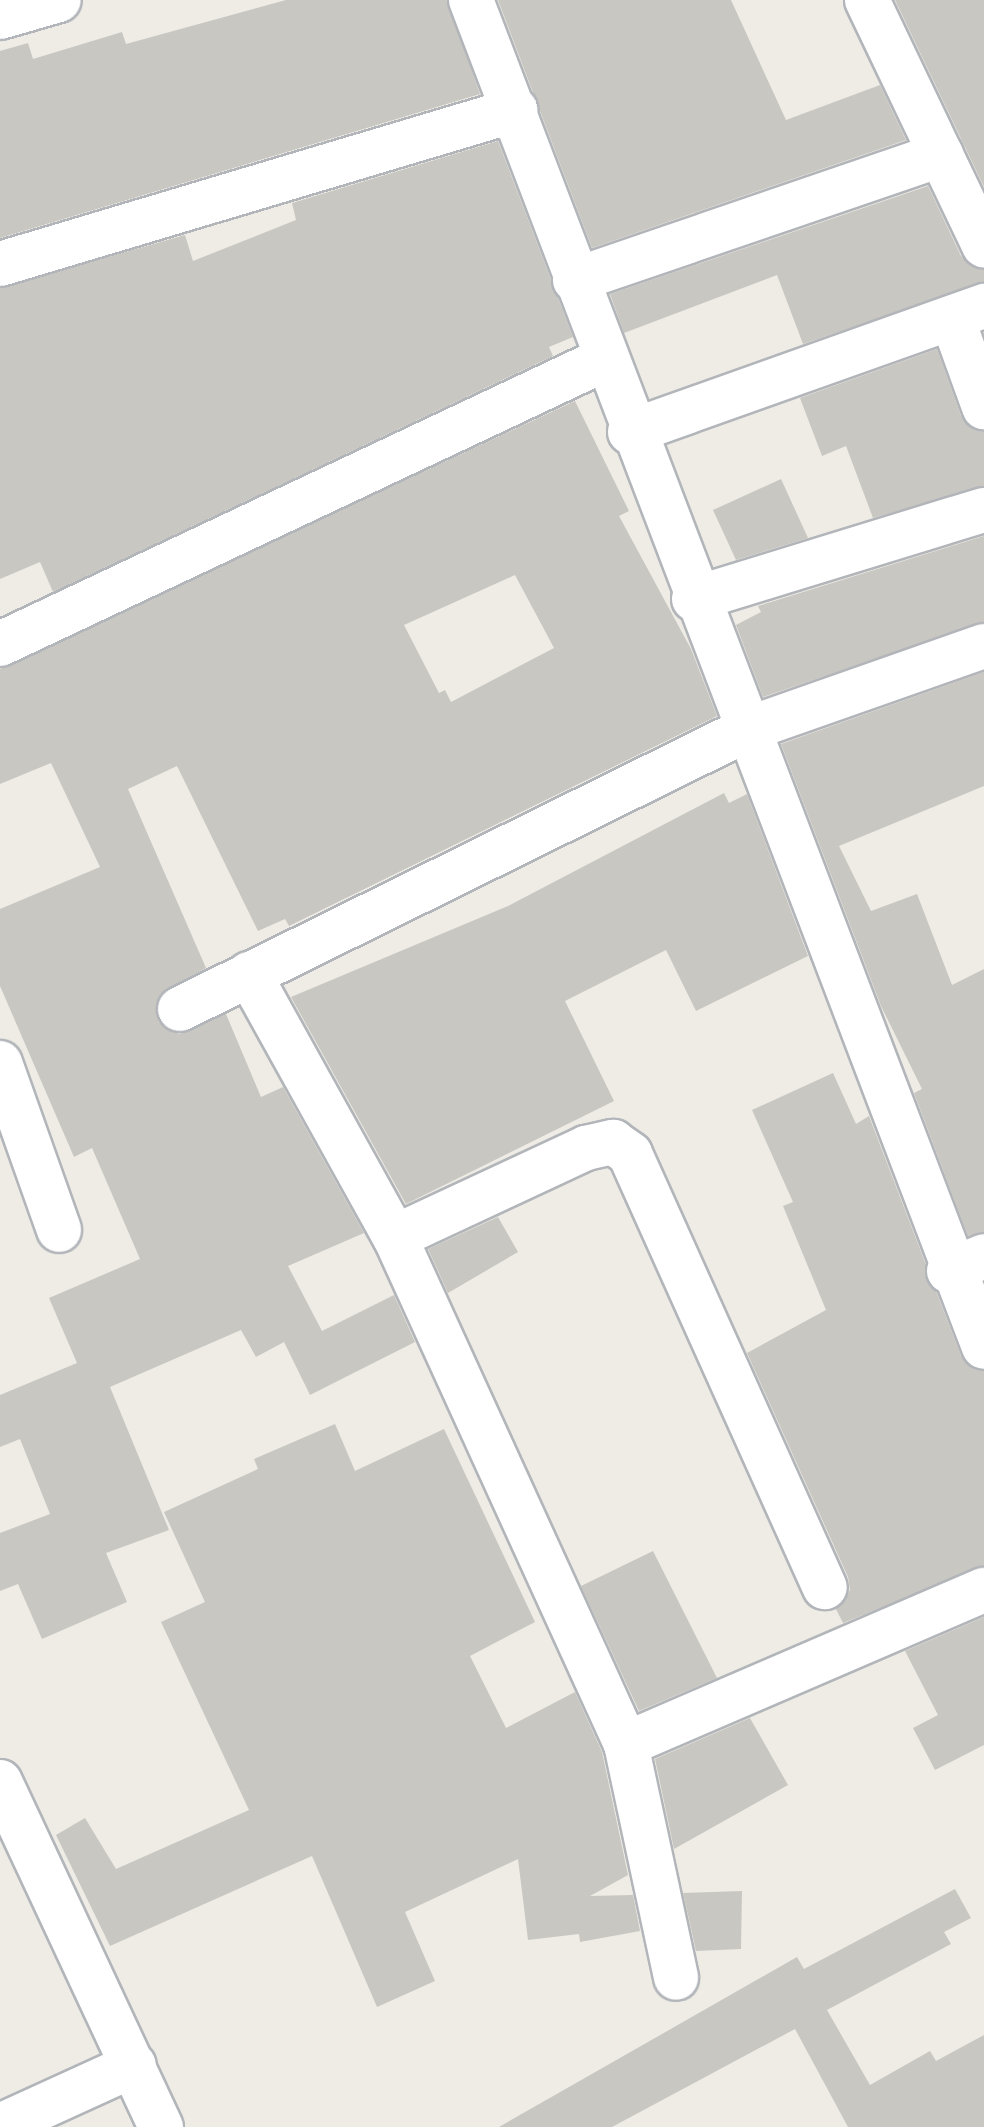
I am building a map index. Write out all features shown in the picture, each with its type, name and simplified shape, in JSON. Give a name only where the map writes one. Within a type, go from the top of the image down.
[{"type":"street","points":[[0,17],[59,0]]},
{"type":"street","points":[[471,0],[515,110],[603,360],[694,599],[967,1264],[984,1347]]},
{"type":"street","points":[[867,0],[984,245]]},
{"type":"street","points":[[0,264],[515,110]]},
{"type":"street","points":[[575,280],[941,155]]},
{"type":"street","points":[[630,432],[968,312],[984,407]]},
{"type":"street","points":[[0,644],[603,360]]},
{"type":"street","points":[[694,599],[984,510]]},
{"type":"street","points":[[180,1009],[748,729],[984,646]]},
{"type":"street","points":[[249,974],[395,1237],[626,1744],[676,1978]]},
{"type":"street","points":[[0,1063],[59,1230]]},
{"type":"street","points":[[395,1237],[586,1148],[613,1142],[630,1154],[825,1587]]},
{"type":"street","points":[[626,1744],[984,1590]]},
{"type":"street","points":[[0,1782],[161,2127]]},
{"type":"street","points":[[0,2126],[134,2065]]},
{"type":"building","points":[[286,0],[447,0],[480,94],[0,238],[0,51],[28,43],[33,59],[122,32],[126,44]]},
{"type":"building","points":[[498,0],[731,0],[786,120],[880,85],[906,140],[592,248]]},
{"type":"building","points":[[895,0],[984,0],[984,187]]},
{"type":"building","points":[[498,141],[573,337],[549,347],[553,356],[53,592],[40,562],[0,579],[0,288],[185,235],[193,261],[296,220],[292,203]]},
{"type":"building","points":[[928,186],[961,256],[984,270],[984,282],[803,344],[777,275],[624,333],[610,294]]},
{"type":"building","points":[[937,349],[961,416],[984,431],[984,486],[873,518],[846,446],[822,456],[800,398]]},
{"type":"building","points":[[575,401],[629,511],[619,516],[691,649],[717,716],[289,926],[285,919],[258,931],[177,766],[128,789],[206,968],[160,995],[158,1021],[179,1034],[226,1014],[261,1097],[283,1087],[364,1233],[288,1266],[322,1331],[394,1295],[415,1342],[310,1395],[284,1342],[256,1357],[241,1330],[110,1387],[169,1530],[106,1553],[127,1602],[42,1639],[18,1584],[0,1591],[0,1533],[50,1514],[20,1439],[0,1447],[0,1395],[77,1363],[49,1298],[140,1259],[92,1148],[74,1157],[0,986],[0,909],[100,867],[51,763],[0,784],[0,669]],"holes":[[[515,575],[554,648],[451,702],[445,690],[439,693],[404,625]]]},
{"type":"building","points":[[781,479],[808,538],[736,560],[713,510]]},
{"type":"building","points":[[984,536],[984,622],[763,697],[736,625],[761,612],[758,606]]},
{"type":"building","points":[[984,672],[984,786],[839,846],[871,911],[917,894],[952,985],[984,969],[984,1232],[968,1236],[914,1093],[922,1089],[881,1006],[781,744]]},
{"type":"building","points":[[724,793],[729,803],[747,794],[808,956],[696,1011],[666,950],[565,1001],[614,1101],[406,1204],[291,997],[508,906]]},
{"type":"building","points":[[833,1073],[856,1124],[869,1116],[961,1356],[984,1371],[984,1566],[843,1623],[836,1609],[850,1590],[848,1577],[747,1353],[826,1310],[783,1206],[793,1202],[752,1110]]},
{"type":"building","points":[[498,1217],[518,1252],[448,1293],[428,1249]]},
{"type":"building","points":[[335,1424],[355,1471],[444,1429],[535,1622],[470,1656],[506,1728],[575,1692],[602,1752],[628,1875],[590,1896],[633,1895],[640,1931],[580,1942],[579,1934],[528,1940],[518,1859],[405,1912],[435,1981],[377,2007],[312,1856],[110,1946],[56,1835],[85,1818],[116,1869],[249,1810],[161,1622],[205,1602],[164,1512],[258,1469],[254,1459]]},
{"type":"building","points":[[653,1551],[717,1678],[639,1711],[581,1586]]},
{"type":"building","points":[[984,1617],[984,1745],[935,1770],[913,1728],[938,1715],[905,1651]]},
{"type":"building","points":[[750,1718],[788,1785],[674,1849],[655,1759]]},
{"type":"building","points":[[955,1889],[971,1918],[944,1932],[951,1944],[827,2010],[870,2085],[930,2051],[936,2061],[984,2035],[984,2127],[848,2127],[795,2029],[612,2127],[499,2127],[797,1957],[804,1969]]},
{"type":"building","points":[[742,1891],[741,1949],[696,1951],[683,1893]]}]
